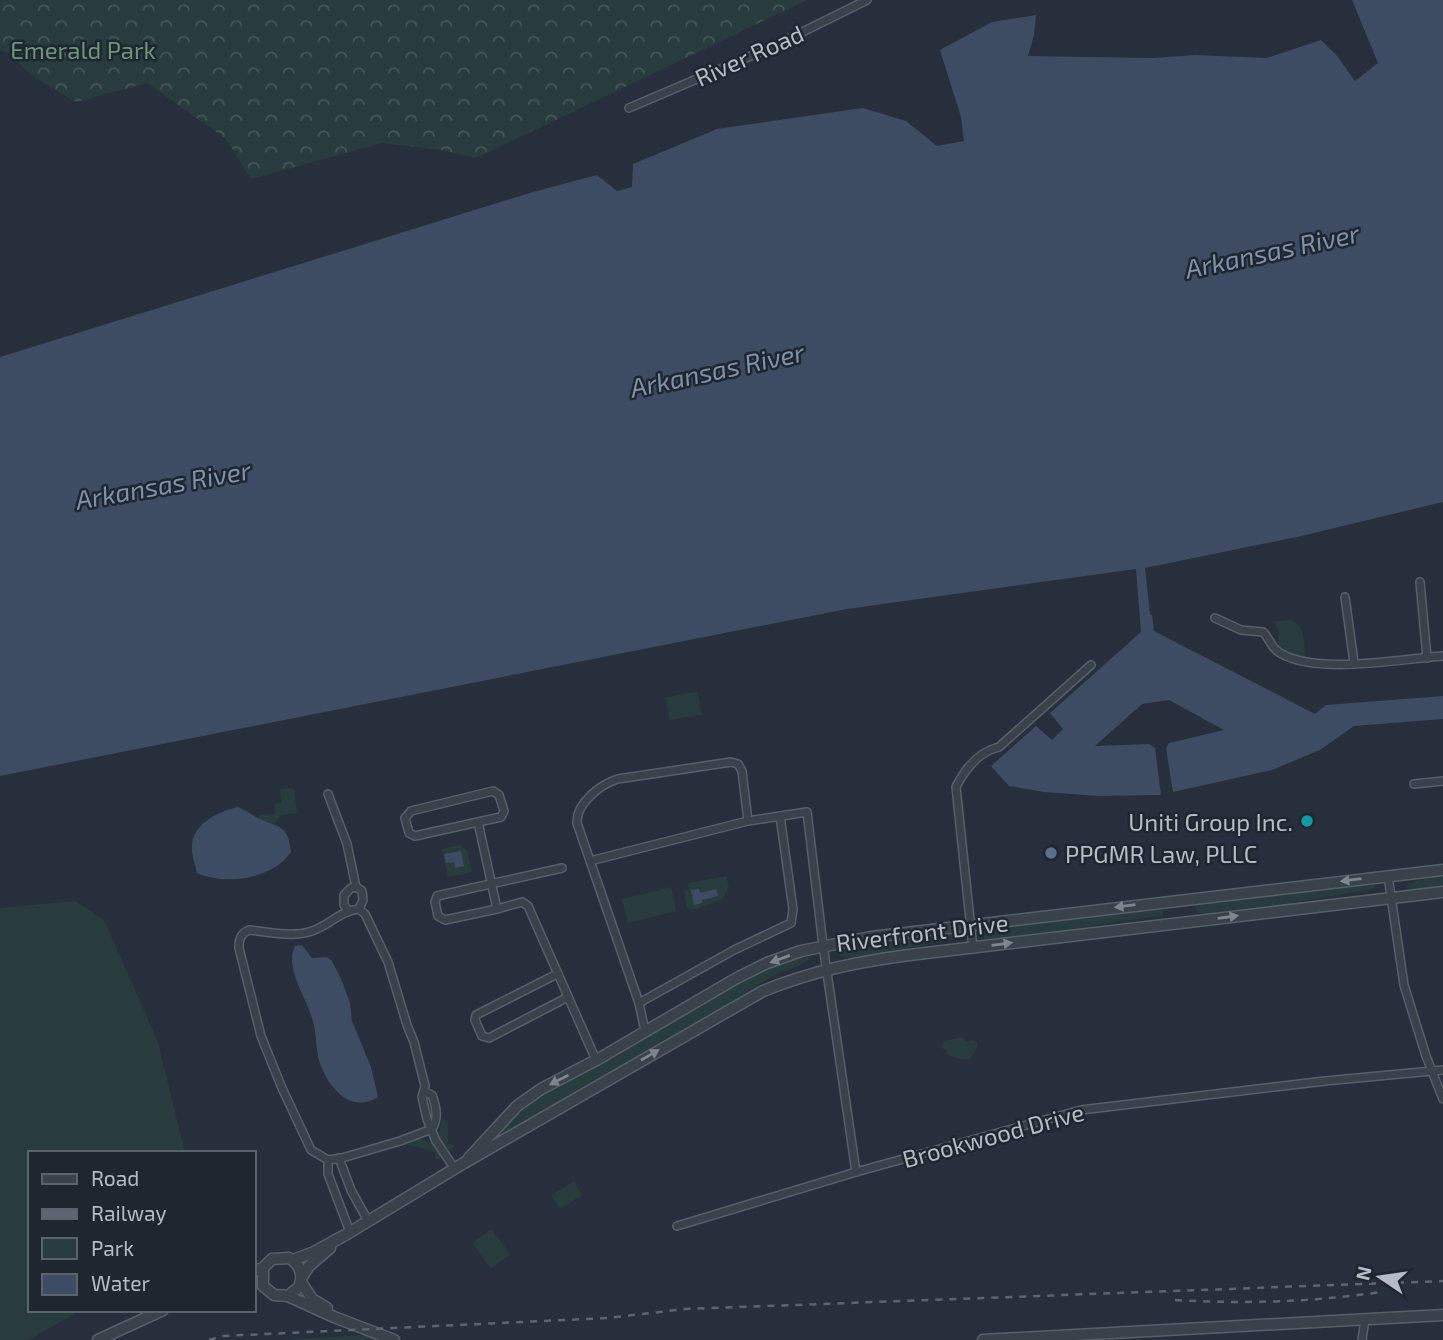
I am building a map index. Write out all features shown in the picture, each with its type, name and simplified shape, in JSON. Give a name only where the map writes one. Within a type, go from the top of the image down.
[{"type":"street","name":"River Road","points":[[629,108],[774,46],[867,0]]},
{"type":"street","points":[[1420,582],[1427,657]]},
{"type":"street","points":[[1345,597],[1354,663]]},
{"type":"street","points":[[1215,618],[1241,630],[1263,632],[1275,649],[1292,659],[1319,666],[1443,656]]},
{"type":"street","points":[[973,948],[956,787],[964,770],[976,759],[990,749],[999,747],[1091,665]]},
{"type":"street","points":[[645,1031],[639,1003],[576,814],[606,782],[731,762],[738,764],[741,771],[748,821]]},
{"type":"street","points":[[1414,784],[1443,781]]},
{"type":"street","points":[[493,791],[499,795],[504,811],[500,817],[478,822],[415,836],[409,833],[405,818],[411,811],[493,791]]},
{"type":"street","points":[[328,794],[347,844],[356,887],[362,891],[363,900],[359,909]]},
{"type":"street","points":[[590,861],[748,821],[807,812],[826,969],[856,1172]]},
{"type":"street","points":[[639,1003],[791,922],[793,909],[780,816]]},
{"type":"street","points":[[478,822],[497,909]]},
{"type":"street","points":[[562,868],[437,895],[435,902],[438,916],[445,920],[522,902],[528,906],[596,1060]]},
{"type":"street","name":"Riverfront Drive","points":[[460,1166],[517,1106],[541,1089],[757,969],[823,945],[970,925],[1443,870]]},
{"type":"street","points":[[1388,876],[1404,985],[1443,1099]]},
{"type":"street","points":[[348,910],[344,905],[344,895],[356,887]]},
{"type":"street","name":"Riverfront Drive","points":[[293,1260],[348,1233],[763,991],[826,969],[973,948],[1443,892]]},
{"type":"street","points":[[359,909],[365,914],[388,962],[414,1042],[425,1091],[432,1095],[437,1120],[432,1129],[400,1141],[328,1160],[311,1150],[257,1026],[239,939],[249,930],[300,934],[312,932],[348,910],[359,909]]},
{"type":"street","points":[[557,974],[476,1015],[475,1020],[482,1036],[489,1038],[568,998]]},
{"type":"street","name":"Brookwood Drive","points":[[677,1226],[856,1172],[1082,1110],[1443,1070]]},
{"type":"street","points":[[432,1129],[436,1141],[460,1166]]},
{"type":"street","points":[[339,1158],[351,1191],[368,1221]]},
{"type":"street","points":[[328,1160],[328,1174],[348,1233]]},
{"type":"street","points":[[337,1197],[351,1191]]},
{"type":"street","name":"Riverfront Drive","points":[[302,1280],[309,1266],[348,1233]]},
{"type":"street","points":[[354,1324],[312,1299],[302,1280],[299,1266],[293,1260],[278,1257],[258,1270],[258,1285],[274,1296],[288,1296],[354,1324],[394,1340]]},
{"type":"street","points":[[288,1296],[296,1292],[302,1280]]},
{"type":"street","points":[[98,1340],[159,1312]]},
{"type":"street","points":[[983,1340],[1184,1335],[1443,1315]]},
{"type":"street","points":[[1362,1340],[1365,1319]]},
{"type":"green space","name":"Emerald Park","points":[[0,0],[807,0],[476,158],[441,150],[382,143],[251,179],[226,139],[147,83],[76,102],[31,75],[8,53],[0,50]]},
{"type":"green space","points":[[1290,620],[1302,631],[1305,659],[1287,653],[1278,646],[1279,633],[1275,623]]},
{"type":"green space","points":[[698,692],[701,715],[669,720],[666,697]]},
{"type":"green space","points":[[294,788],[297,813],[281,815],[275,824],[259,819],[259,815],[276,814],[275,804],[281,802],[280,789]]},
{"type":"green space","points":[[460,845],[467,850],[472,872],[448,877],[442,849]]},
{"type":"green space","points":[[726,876],[729,886],[723,899],[693,910],[687,907],[684,891],[689,889],[688,883]]},
{"type":"green space","points":[[1443,877],[1443,887],[1417,890],[1405,887],[1418,880]]},
{"type":"green space","points":[[1372,883],[1376,887],[1369,890],[1254,909],[1206,914],[1195,909],[1196,906],[1296,891]]},
{"type":"green space","points":[[671,887],[676,911],[628,923],[622,899]]},
{"type":"green space","points":[[75,901],[104,920],[158,1042],[185,1151],[28,1151],[28,1312],[78,1312],[28,1340],[0,1340],[0,908]]},
{"type":"green space","points":[[1157,908],[1163,910],[1163,916],[991,940],[982,935],[987,931],[1088,915]]},
{"type":"green space","points":[[957,932],[961,934],[958,939],[855,958],[839,956],[850,948]]},
{"type":"green space","points":[[808,957],[809,960],[761,983],[488,1145],[494,1134],[528,1103],[562,1081],[743,979],[791,959]]},
{"type":"green space","points":[[962,1037],[967,1041],[977,1042],[970,1059],[952,1057],[947,1054],[947,1050],[941,1048],[944,1041]]},
{"type":"green space","points":[[442,1118],[448,1122],[448,1143],[455,1146],[451,1151],[445,1148],[439,1136]]},
{"type":"green space","points":[[419,1138],[430,1142],[443,1153],[440,1159],[435,1159],[435,1153],[431,1151],[407,1145]]},
{"type":"green space","points":[[574,1181],[582,1195],[560,1209],[551,1195]]},
{"type":"green space","points":[[491,1229],[510,1254],[491,1269],[472,1243]]},
{"type":"green space","points":[[367,1335],[378,1340],[280,1340]]},
{"type":"water","name":"Arkansas River","points":[[1352,0],[1443,0],[1443,502],[1297,537],[1145,568],[1150,614],[1154,631],[1315,714],[1326,705],[1443,696],[1443,719],[1354,726],[1320,750],[1272,770],[1173,792],[1166,748],[1169,743],[1224,730],[1169,700],[1142,704],[1095,746],[1149,744],[1155,748],[1161,795],[1099,796],[1009,786],[991,766],[1036,726],[1052,740],[1063,729],[1050,713],[1141,632],[1136,569],[847,609],[0,776],[0,357],[533,192],[597,175],[617,191],[632,187],[633,164],[717,129],[863,108],[906,121],[937,146],[964,141],[961,117],[940,50],[992,22],[1036,15],[1028,56],[1152,58],[1196,55],[1267,58],[1321,40],[1338,57],[1355,81],[1378,63]]},
{"type":"water","points":[[238,807],[281,828],[288,836],[291,852],[273,868],[248,877],[221,879],[197,873],[192,848],[197,830],[216,815]]},
{"type":"water","points":[[461,851],[464,866],[455,868],[454,862],[446,863],[444,854]]},
{"type":"water","points":[[699,889],[700,893],[716,889],[718,896],[694,905],[691,890]]},
{"type":"water","points":[[302,945],[312,958],[327,957],[332,961],[342,981],[350,1003],[352,1021],[371,1067],[378,1097],[367,1102],[348,1099],[332,1086],[321,1066],[312,1018],[292,963],[295,946]]},
{"type":"railway","points":[[209,1340],[223,1336],[607,1318],[686,1309],[1443,1281]]},
{"type":"railway","points":[[1175,1300],[1278,1301],[1381,1292]]},
{"type":"place","name":"Uniti Group Inc.","points":[[1307,821]]},
{"type":"place","name":"PPGMR Law, PLLC","points":[[1051,853]]}]
